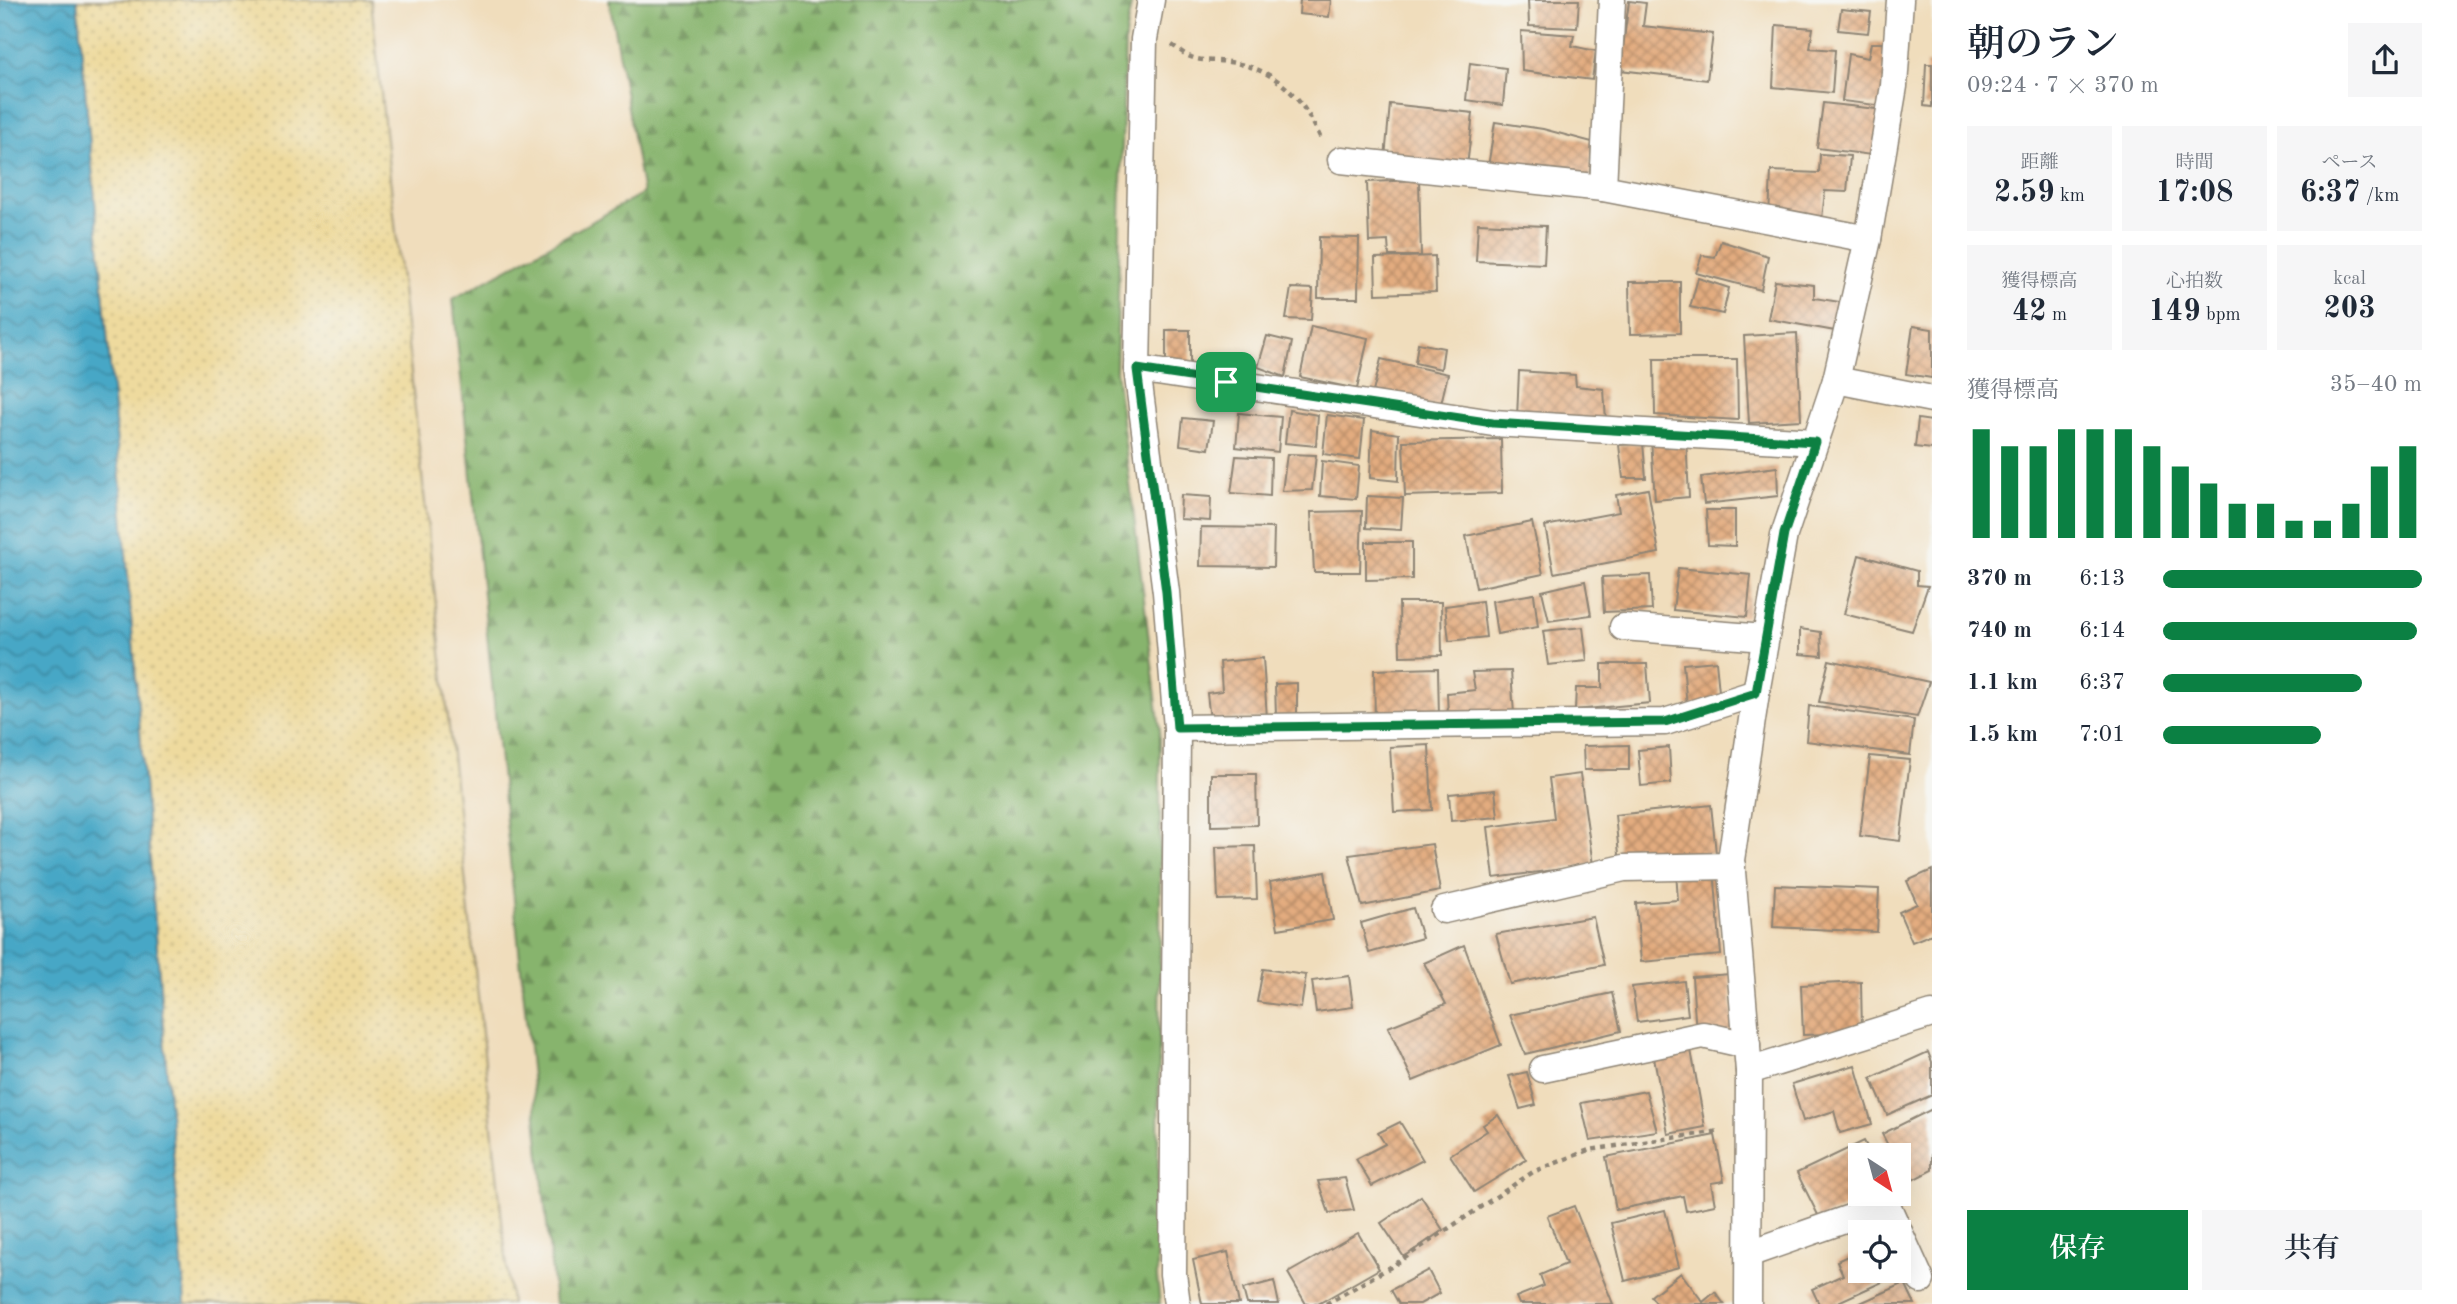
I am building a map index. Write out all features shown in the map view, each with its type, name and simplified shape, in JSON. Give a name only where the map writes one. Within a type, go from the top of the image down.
[{"type":"street","points":[[1151,0],[1146,28],[1137,369],[1166,592],[1177,728],[1173,1259],[1177,1304]]},
{"type":"street","points":[[1603,188],[1612,0]]},
{"type":"street","points":[[1748,1304],[1749,1071],[1732,866],[1756,693],[1784,534],[1836,380],[1868,239],[1894,86],[1900,0]]},
{"type":"street","points":[[1341,160],[1603,188],[1868,239]]},
{"type":"street","points":[[1137,369],[1493,423],[1815,442]]},
{"type":"street","points":[[1836,380],[1932,399]]},
{"type":"street","points":[[1623,627],[1765,638]]},
{"type":"street","points":[[1177,728],[1665,722],[1756,693]]},
{"type":"street","points":[[1444,910],[1624,868],[1732,866]]},
{"type":"street","points":[[1749,1071],[1932,1014]]},
{"type":"street","points":[[1543,1069],[1703,1035],[1746,1045]]},
{"type":"street","points":[[1748,1254],[1887,1205],[1921,1280]]},
{"type":"path","points":[[1146,28],[1192,58],[1233,62],[1266,73],[1294,93],[1313,122],[1329,157],[1341,160]]},
{"type":"path","points":[[1326,1304],[1394,1265],[1533,1171],[1588,1150],[1749,1126]]},
{"type":"green space","points":[[609,0],[1132,0],[1125,36],[1116,371],[1160,729],[1157,1278],[1160,1304],[555,1304],[453,299],[643,193]]},
{"type":"sand","points":[[77,0],[371,0],[511,1304],[185,1304],[121,489]]},
{"type":"water","points":[[0,0],[77,0],[121,489],[185,1304],[0,1304]]},
{"type":"building","points":[[1300,0],[1331,0],[1329,17],[1299,14]]},
{"type":"building","points":[[1528,0],[1579,0],[1577,28],[1529,26]]},
{"type":"building","points":[[1629,1],[1646,3],[1643,26],[1713,34],[1707,80],[1620,70]]},
{"type":"building","points":[[1841,9],[1871,12],[1868,33],[1838,30]]},
{"type":"building","points":[[1776,25],[1813,28],[1810,48],[1835,50],[1832,93],[1773,87]]},
{"type":"building","points":[[1521,31],[1574,35],[1572,46],[1596,51],[1592,80],[1522,71]]},
{"type":"building","points":[[1871,43],[1889,43],[1883,106],[1842,101],[1848,54],[1868,58]]},
{"type":"building","points":[[1470,63],[1506,68],[1503,105],[1466,100]]},
{"type":"building","points":[[1926,64],[1932,64],[1932,107],[1924,106]]},
{"type":"building","points":[[1823,103],[1885,110],[1879,156],[1817,148]]},
{"type":"building","points":[[1390,104],[1473,113],[1467,167],[1385,158]]},
{"type":"building","points":[[1495,122],[1543,129],[1592,142],[1590,181],[1488,167]]},
{"type":"building","points":[[1820,154],[1850,156],[1847,192],[1825,191],[1822,219],[1769,218],[1771,171],[1819,173]]},
{"type":"building","points":[[1419,180],[1421,256],[1389,256],[1388,241],[1369,242],[1367,182]]},
{"type":"building","points":[[1478,223],[1546,226],[1544,264],[1476,261]]},
{"type":"building","points":[[1319,237],[1359,238],[1358,298],[1318,298]]},
{"type":"building","points":[[1721,241],[1768,256],[1761,290],[1696,273],[1702,255],[1715,257]]},
{"type":"building","points":[[1435,256],[1436,292],[1376,294],[1375,258]]},
{"type":"building","points":[[1698,278],[1729,288],[1723,314],[1690,307]]},
{"type":"building","points":[[1775,281],[1814,285],[1814,298],[1840,302],[1835,331],[1768,319]]},
{"type":"building","points":[[1629,282],[1680,282],[1680,333],[1630,334]]},
{"type":"building","points":[[1291,288],[1313,289],[1311,320],[1286,319]]},
{"type":"building","points":[[1311,326],[1368,338],[1357,389],[1300,377]]},
{"type":"building","points":[[1913,326],[1932,329],[1932,378],[1906,374]]},
{"type":"building","points":[[1166,330],[1190,330],[1190,370],[1166,370]]},
{"type":"building","points":[[1797,333],[1801,420],[1749,423],[1744,336]]},
{"type":"building","points":[[1267,336],[1292,342],[1285,377],[1258,367]]},
{"type":"building","points":[[1418,343],[1444,348],[1441,369],[1415,363]]},
{"type":"building","points":[[1381,359],[1448,374],[1440,408],[1372,396]]},
{"type":"building","points":[[1654,359],[1737,359],[1738,420],[1655,415]]},
{"type":"building","points":[[1519,371],[1575,375],[1576,386],[1604,389],[1606,422],[1517,418]]},
{"type":"building","points":[[1289,410],[1318,415],[1316,446],[1285,443]]},
{"type":"building","points":[[1239,413],[1281,417],[1278,452],[1236,447]]},
{"type":"building","points":[[1327,415],[1364,420],[1360,459],[1323,454]]},
{"type":"building","points":[[1183,418],[1213,421],[1209,449],[1180,445]]},
{"type":"building","points":[[1918,419],[1932,421],[1932,449],[1915,447]]},
{"type":"building","points":[[1372,430],[1399,434],[1398,481],[1370,478]]},
{"type":"building","points":[[1686,437],[1689,497],[1655,500],[1651,439]]},
{"type":"building","points":[[1501,439],[1502,493],[1405,496],[1403,441]]},
{"type":"building","points":[[1643,443],[1646,478],[1623,478],[1619,445]]},
{"type":"building","points":[[1287,454],[1316,455],[1312,490],[1282,491]]},
{"type":"building","points":[[1236,456],[1271,458],[1270,496],[1231,493]]},
{"type":"building","points":[[1322,461],[1359,466],[1356,499],[1320,496]]},
{"type":"building","points":[[1777,467],[1778,496],[1704,504],[1701,477]]},
{"type":"building","points":[[1648,489],[1659,553],[1554,573],[1545,526],[1619,512],[1616,495]]},
{"type":"building","points":[[1181,495],[1211,497],[1210,521],[1180,519]]},
{"type":"building","points":[[1367,496],[1403,498],[1401,530],[1366,528]]},
{"type":"building","points":[[1706,510],[1735,510],[1735,546],[1708,545]]},
{"type":"building","points":[[1362,511],[1360,572],[1314,572],[1311,512]]},
{"type":"building","points":[[1532,522],[1543,574],[1476,588],[1466,536]]},
{"type":"building","points":[[1201,527],[1274,528],[1273,567],[1200,566]]},
{"type":"building","points":[[1366,542],[1412,542],[1412,579],[1366,580]]},
{"type":"building","points":[[1859,555],[1917,571],[1917,585],[1928,586],[1912,631],[1844,614]]},
{"type":"building","points":[[1678,568],[1751,575],[1747,617],[1673,610]]},
{"type":"building","points":[[1650,575],[1652,610],[1604,612],[1602,577]]},
{"type":"building","points":[[1585,581],[1591,615],[1549,621],[1542,591]]},
{"type":"building","points":[[1534,594],[1538,627],[1497,634],[1492,601]]},
{"type":"building","points":[[1482,601],[1486,637],[1449,641],[1445,606]]},
{"type":"building","points":[[1399,602],[1441,602],[1442,655],[1400,656]]},
{"type":"building","points":[[1583,627],[1587,661],[1548,665],[1543,631]]},
{"type":"building","points":[[1800,629],[1821,632],[1822,656],[1800,654]]},
{"type":"building","points":[[1263,658],[1267,718],[1210,720],[1207,693],[1222,691],[1220,662]]},
{"type":"building","points":[[1829,660],[1929,682],[1917,717],[1819,702]]},
{"type":"building","points":[[1716,661],[1720,702],[1687,706],[1683,664]]},
{"type":"building","points":[[1602,664],[1647,664],[1650,703],[1575,710],[1576,688],[1602,688]]},
{"type":"building","points":[[1438,668],[1439,719],[1375,721],[1374,670]]},
{"type":"building","points":[[1511,671],[1514,714],[1448,716],[1447,693],[1475,690],[1472,672]]},
{"type":"building","points":[[1297,683],[1297,716],[1276,716],[1275,684]]},
{"type":"building","points":[[1809,706],[1914,720],[1910,755],[1806,741]]},
{"type":"building","points":[[1429,745],[1432,810],[1394,812],[1390,747]]},
{"type":"building","points":[[1629,745],[1629,770],[1584,770],[1583,746]]},
{"type":"building","points":[[1669,747],[1671,783],[1641,786],[1638,750]]},
{"type":"building","points":[[1870,756],[1910,760],[1900,841],[1860,836]]},
{"type":"building","points":[[1211,774],[1256,774],[1257,825],[1211,826]]},
{"type":"building","points":[[1580,774],[1593,865],[1494,878],[1488,827],[1554,818],[1549,778]]},
{"type":"building","points":[[1495,790],[1498,817],[1451,821],[1449,794]]},
{"type":"building","points":[[1711,805],[1716,853],[1620,864],[1615,815]]},
{"type":"building","points":[[1432,844],[1440,891],[1362,906],[1349,855]]},
{"type":"building","points":[[1255,846],[1257,899],[1218,900],[1216,847]]},
{"type":"building","points":[[1714,869],[1721,955],[1641,962],[1636,903],[1678,900],[1676,872]]},
{"type":"building","points":[[1932,870],[1932,934],[1912,942],[1899,912],[1917,904],[1907,881]]},
{"type":"building","points":[[1325,872],[1333,920],[1278,929],[1270,882]]},
{"type":"building","points":[[1775,885],[1879,889],[1877,932],[1773,927]]},
{"type":"building","points":[[1413,908],[1422,938],[1369,953],[1361,923]]},
{"type":"building","points":[[1593,917],[1604,965],[1510,984],[1496,934]]},
{"type":"building","points":[[1464,945],[1501,1045],[1413,1081],[1388,1027],[1446,1004],[1424,963]]},
{"type":"building","points":[[1263,969],[1306,975],[1301,1008],[1257,1002]]},
{"type":"building","points":[[1730,974],[1733,1031],[1696,1033],[1692,977]]},
{"type":"building","points":[[1349,976],[1353,1007],[1316,1012],[1312,981]]},
{"type":"building","points":[[1684,981],[1688,1015],[1637,1022],[1632,987]]},
{"type":"building","points":[[1861,982],[1862,1033],[1803,1035],[1801,985]]},
{"type":"building","points":[[1612,993],[1621,1031],[1525,1054],[1510,1015]]},
{"type":"building","points":[[1689,1039],[1705,1127],[1668,1134],[1652,1046]]},
{"type":"building","points":[[1928,1052],[1932,1062],[1932,1095],[1887,1115],[1871,1078]]},
{"type":"building","points":[[1855,1065],[1872,1124],[1840,1133],[1834,1111],[1803,1121],[1792,1084]]},
{"type":"building","points":[[1527,1072],[1536,1105],[1520,1109],[1509,1076]]},
{"type":"building","points":[[1646,1091],[1657,1131],[1590,1141],[1581,1103]]},
{"type":"building","points":[[1932,1109],[1932,1170],[1911,1181],[1911,1143],[1887,1143],[1882,1134]]},
{"type":"building","points":[[1498,1115],[1526,1160],[1474,1192],[1450,1155],[1487,1131],[1483,1125]]},
{"type":"building","points":[[1400,1122],[1423,1160],[1372,1186],[1356,1159],[1385,1144],[1378,1133]]},
{"type":"building","points":[[1715,1135],[1724,1181],[1711,1183],[1715,1205],[1686,1211],[1683,1196],[1616,1210],[1606,1157]]},
{"type":"building","points":[[1848,1149],[1848,1206],[1820,1219],[1797,1173]]},
{"type":"building","points":[[1345,1178],[1354,1210],[1329,1213],[1318,1181]]},
{"type":"building","points":[[1421,1196],[1443,1230],[1404,1257],[1381,1223]]},
{"type":"building","points":[[1574,1206],[1613,1304],[1519,1304],[1516,1297],[1544,1286],[1540,1275],[1566,1264],[1547,1216]]},
{"type":"building","points":[[1665,1210],[1679,1267],[1625,1281],[1611,1223]]},
{"type":"building","points":[[1358,1233],[1379,1269],[1318,1304],[1306,1304],[1288,1273]]},
{"type":"building","points":[[1228,1252],[1239,1304],[1202,1304],[1193,1260]]},
{"type":"building","points":[[1848,1256],[1848,1283],[1880,1283],[1834,1304],[1819,1304],[1812,1289],[1843,1275],[1837,1261]]},
{"type":"building","points":[[1428,1270],[1440,1293],[1420,1304],[1399,1304],[1391,1290]]},
{"type":"building","points":[[1681,1273],[1703,1302],[1715,1292],[1724,1304],[1657,1304],[1651,1296]]},
{"type":"building","points":[[1274,1281],[1279,1304],[1247,1304],[1243,1289]]},
{"type":"building","points":[[1905,1283],[1915,1304],[1858,1304]]},
{"type":"route","points":[[1137,369],[1226,382],[1493,423],[1815,442],[1784,534],[1756,693],[1665,722],[1177,728],[1166,592],[1137,369]]}]
